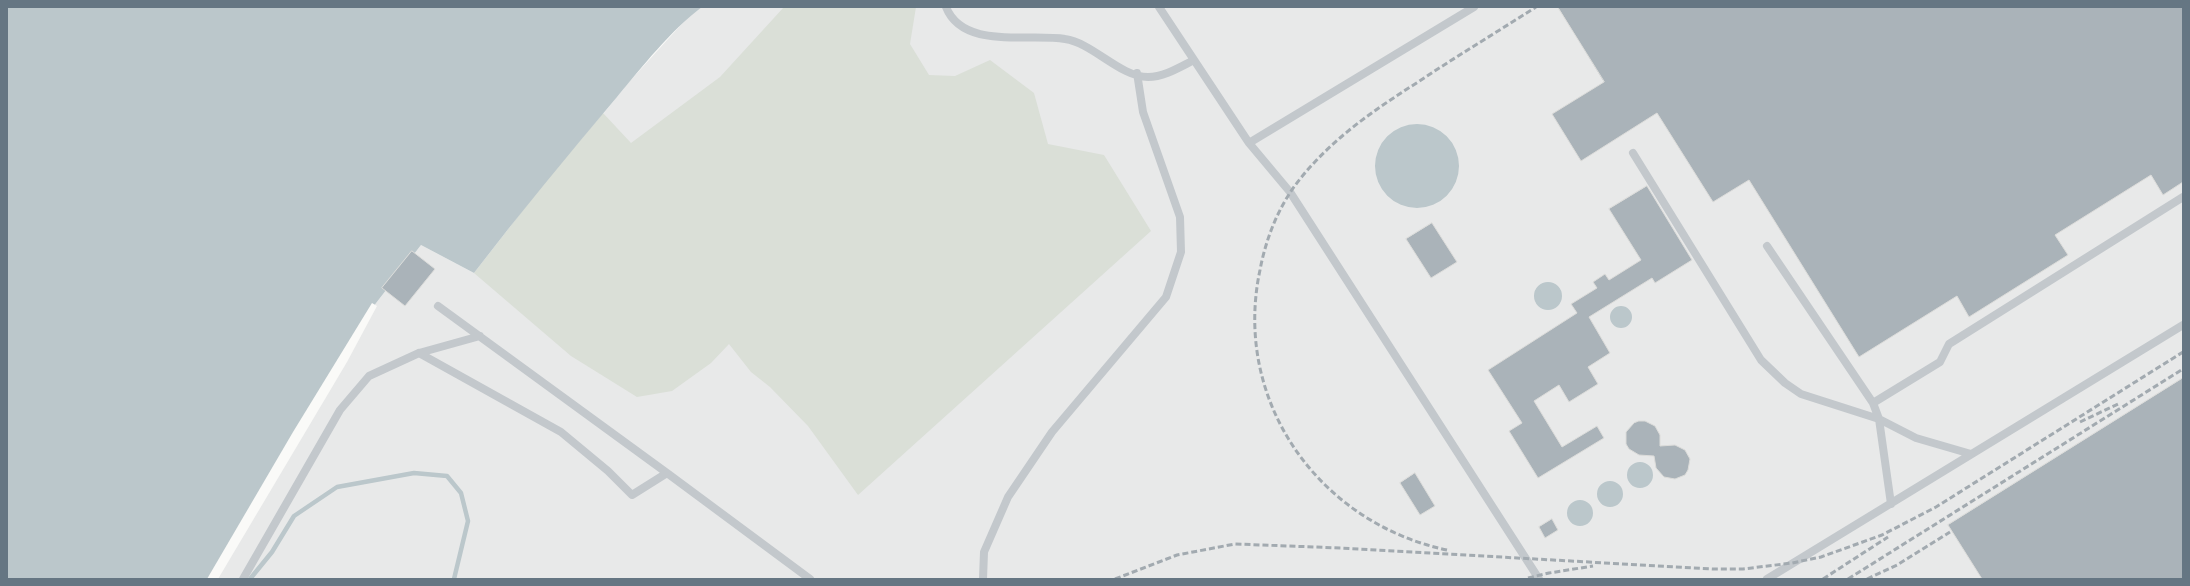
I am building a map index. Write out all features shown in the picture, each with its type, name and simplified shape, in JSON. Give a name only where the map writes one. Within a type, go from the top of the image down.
[{"type":"lane","points":[[946,7],[948,14],[966,30],[984,36],[1007,38],[1050,36],[1075,40],[1124,70],[1148,77],[1168,72],[1194,60]]},
{"type":"lane","points":[[1158,7],[1249,142],[1290,192],[1539,579]]},
{"type":"lane","points":[[1249,142],[1474,7]]},
{"type":"lane","points":[[983,579],[984,552],[1008,497],[1052,432],[1166,297],[1181,252],[1180,217],[1143,112],[1137,73]]},
{"type":"lane","points":[[1633,153],[1761,360],[1785,383],[1801,394],[1879,419],[1916,438],[1971,454]]},
{"type":"lane","points":[[1873,403],[1940,362],[1949,344],[2183,197]]},
{"type":"lane","points":[[1767,246],[1873,403],[1879,419],[1891,504]]},
{"type":"lane","points":[[438,306],[810,579]]},
{"type":"lane","points":[[1767,579],[2183,325]]},
{"type":"lane","points":[[243,579],[340,410],[369,376],[419,353],[480,336]]},
{"type":"lane","points":[[419,353],[561,432],[608,471],[632,495],[667,473]]},
{"type":"shaded area","points":[[7,7],[702,7],[690,16],[647,61],[544,184],[474,273],[421,245],[373,307],[215,579],[7,579]]},
{"type":"shaded area","points":[[702,7],[2183,7],[2183,579],[217,579],[373,307],[421,245],[474,273],[629,82],[689,16]]},
{"type":"shaded area","points":[[784,7],[916,7],[910,44],[929,75],[955,76],[990,60],[1034,93],[1048,144],[1104,155],[1151,231],[858,495],[808,426],[770,387],[751,372],[729,344],[711,363],[672,391],[637,397],[571,356],[474,273],[547,179],[603,113],[631,143],[720,77]]},
{"type":"shaded area","points":[[1417,124],[1433,127],[1440,131],[1452,143],[1456,150],[1459,166],[1456,182],[1452,189],[1440,201],[1433,205],[1417,208],[1401,205],[1394,201],[1382,189],[1378,182],[1375,166],[1378,150],[1382,143],[1394,131],[1401,127]]},
{"type":"shaded area","points":[[1548,282],[1558,286],[1562,296],[1558,306],[1548,310],[1538,306],[1534,296],[1538,286]]},
{"type":"shaded area","points":[[1621,306],[1629,309],[1632,317],[1629,325],[1621,328],[1613,325],[1610,317],[1613,309]]},
{"type":"shaded area","points":[[1640,462],[1649,466],[1653,475],[1649,484],[1640,488],[1631,484],[1627,475],[1631,466]]},
{"type":"shaded area","points":[[1610,481],[1619,485],[1623,494],[1619,503],[1610,507],[1601,503],[1597,494],[1601,485]]},
{"type":"shaded area","points":[[1580,500],[1589,504],[1593,513],[1589,522],[1580,526],[1571,522],[1567,513],[1571,504]]},
{"type":"pier","points":[[372,303],[377,306],[347,362],[218,579],[207,579],[293,432]]},
{"type":"building","points":[[1558,7],[2183,7],[2183,182],[2163,195],[2151,175],[2055,235],[2068,255],[1969,317],[1957,296],[1859,357],[1749,180],[1713,202],[1657,113],[1581,161],[1552,114],[1604,82]]},
{"type":"building","points":[[1647,186],[1692,260],[1655,283],[1652,278],[1589,317],[1610,353],[1588,367],[1598,384],[1569,402],[1559,385],[1534,401],[1562,447],[1597,426],[1604,438],[1538,478],[1509,431],[1522,423],[1488,370],[1577,313],[1571,304],[1597,288],[1593,282],[1605,274],[1609,280],[1641,260],[1609,209]]},
{"type":"building","points":[[1432,223],[1457,262],[1431,278],[1406,239]]},
{"type":"building","points":[[412,251],[435,269],[405,306],[382,288]]},
{"type":"building","points":[[2183,378],[2183,579],[1982,579],[1948,525]]},
{"type":"building","points":[[1645,421],[1655,426],[1660,435],[1660,446],[1675,445],[1685,450],[1690,459],[1688,470],[1685,475],[1675,479],[1664,477],[1656,468],[1654,456],[1639,455],[1629,449],[1626,444],[1626,432],[1634,423]]},
{"type":"building","points":[[1415,473],[1435,506],[1420,515],[1400,483]]},
{"type":"building","points":[[1552,519],[1558,530],[1545,538],[1539,527]]},
{"type":"waterway","points":[[250,579],[272,552],[294,516],[337,487],[414,473],[447,476],[461,493],[468,521],[454,579]]},
{"type":"railway","points":[[1447,550],[1401,536],[1360,513],[1324,484],[1295,449],[1273,409],[1259,365],[1255,319],[1260,270],[1274,222],[1292,189],[1326,150],[1370,114],[1386,103],[1536,7]]},
{"type":"railway","points":[[1115,579],[1177,555],[1235,544],[1341,548],[1712,569],[1743,569],[1792,563],[1821,557],[1882,535],[1936,507],[2183,352]]},
{"type":"railway","points":[[1848,579],[2183,369]]},
{"type":"railway","points":[[2080,422],[2118,404]]},
{"type":"railway","points":[[1867,579],[1897,565],[1950,532]]},
{"type":"railway","points":[[1823,579],[1888,537]]},
{"type":"railway","points":[[1528,578],[1593,566]]}]
